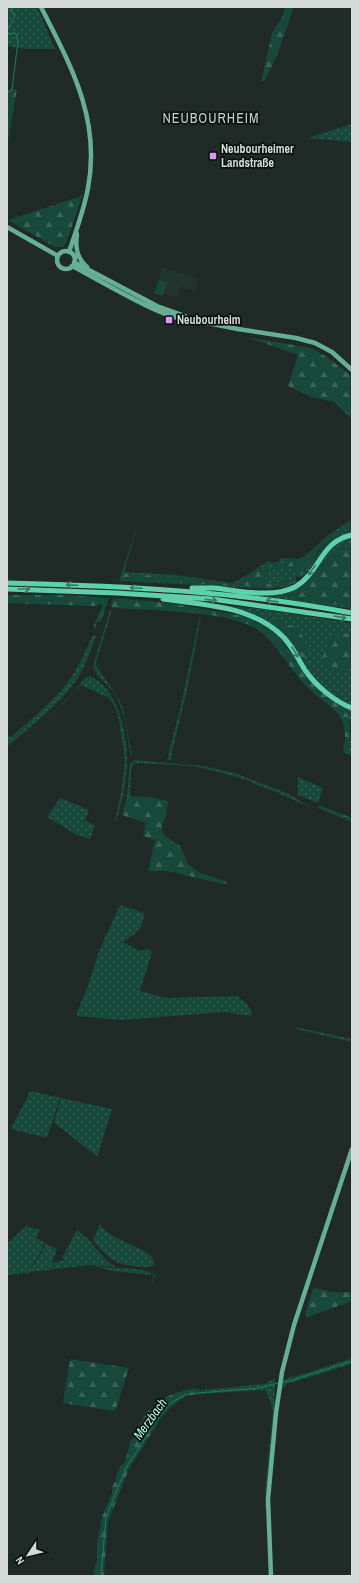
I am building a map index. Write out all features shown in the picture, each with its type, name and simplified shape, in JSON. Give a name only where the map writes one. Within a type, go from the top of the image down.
[{"type":"highway","points":[[7,583],[153,588],[212,588],[266,592],[285,590],[294,587],[305,579],[322,555],[333,543],[340,538],[352,535]]},
{"type":"highway","points":[[153,588],[212,593],[352,613]]},
{"type":"highway","points":[[7,589],[104,592],[212,599],[352,619]]},
{"type":"highway","points":[[145,595],[161,599],[229,609],[259,619],[279,633],[286,640],[315,682],[334,698],[352,708]]},
{"type":"main road","points":[[41,7],[75,76],[82,94],[89,124],[91,154],[90,176],[88,188],[69,252]]},
{"type":"main road","points":[[78,224],[76,240],[77,253],[82,263],[90,270]]},
{"type":"main road","points":[[7,228],[58,256]]},
{"type":"main road","points":[[62,252],[69,252],[73,255],[73,264],[68,268],[61,267],[57,261],[58,256],[62,252]]},
{"type":"main road","points":[[73,264],[90,270],[180,317]]},
{"type":"main road","points":[[73,264],[158,311],[238,329],[296,338],[315,343],[332,352],[352,370]]},
{"type":"main road","points":[[271,1576],[268,1499],[275,1419],[281,1379],[294,1325],[352,1149]]},
{"type":"shaded area","points":[[162,267],[199,279],[195,291],[181,287],[177,298],[164,293],[167,282],[159,280]]},
{"type":"green space","points":[[7,7],[37,7],[55,49],[26,49],[7,46]]},
{"type":"green space","points":[[285,7],[294,7],[278,53],[265,80],[261,82],[272,33],[282,17]]},
{"type":"green space","points":[[7,89],[17,89],[7,148]]},
{"type":"green space","points":[[352,124],[352,142],[307,138]]},
{"type":"green space","points":[[82,196],[67,241],[63,247],[55,247],[8,220]]},
{"type":"green space","points":[[159,280],[167,282],[163,296],[154,293]]},
{"type":"green space","points":[[247,337],[311,348],[327,357],[352,376],[352,418],[335,402],[311,397],[288,386],[298,355]]},
{"type":"green space","points":[[352,519],[352,522],[330,536],[308,558],[294,562],[286,561],[279,565],[261,568],[237,584],[217,583],[180,577],[135,575],[121,581],[273,587],[290,584],[294,580],[266,584],[265,571],[294,566],[297,576],[309,566],[327,543],[352,526],[352,533],[336,538],[324,549],[304,576],[295,577],[297,582],[287,587],[267,589],[119,581],[139,520],[124,572],[176,575],[231,583],[237,581],[269,561],[271,563],[278,562],[281,558],[299,559],[304,557],[327,536]]},
{"type":"green space","points":[[352,522],[352,526],[330,540],[319,550],[303,573],[295,576],[294,566],[265,571],[266,584],[295,580],[290,584],[273,587],[121,581],[123,574],[180,577],[217,583],[237,584],[261,568],[279,565],[286,561],[294,562],[308,558],[330,536]]},
{"type":"green space","points":[[352,537],[352,545],[332,552],[300,591],[291,593],[287,596],[352,607],[352,609],[241,593],[260,593],[293,589],[336,543]]},
{"type":"green space","points":[[352,545],[352,607],[287,597],[291,593],[300,591],[332,552]]},
{"type":"green space","points":[[7,595],[68,595],[109,598],[101,621],[97,622],[94,631],[94,625],[102,606],[101,603],[97,606],[7,603]]},
{"type":"green space","points":[[113,598],[169,603],[244,616],[270,629],[278,636],[298,661],[305,676],[348,715],[350,738],[347,754],[343,751],[345,739],[342,720],[337,713],[305,685],[272,643],[258,630],[246,624],[210,615],[113,608],[111,606]]},
{"type":"green space","points":[[196,602],[261,609],[352,623],[352,707],[345,704],[323,687],[312,676],[296,650],[266,622]]},
{"type":"green space","points":[[110,610],[112,610],[96,665],[119,700],[123,709],[132,756],[130,753],[127,730],[118,700],[93,666]]},
{"type":"green space","points":[[200,616],[187,690],[171,756],[172,758],[171,760],[167,760],[181,705]]},
{"type":"green space","points":[[274,621],[293,626],[297,633],[301,633],[309,648],[308,657],[301,657],[294,644],[273,624]]},
{"type":"green space","points":[[352,633],[352,666],[343,672],[335,674],[329,672],[325,667],[323,660],[324,652],[328,643],[335,634]]},
{"type":"green space","points":[[93,635],[96,636],[88,656],[79,676],[72,686],[46,714],[7,747],[7,736],[11,737],[66,685],[78,666]]},
{"type":"green space","points":[[90,676],[100,682],[115,702],[120,714],[126,740],[126,779],[116,822],[125,760],[116,709],[109,698],[81,685],[65,702],[49,716],[74,692],[84,679]]},
{"type":"green space","points":[[332,698],[352,710],[352,756],[347,754],[351,730],[348,717],[345,711]]},
{"type":"green space","points":[[134,760],[203,766],[235,773],[289,794],[311,808],[247,780],[194,766],[134,763],[131,769],[130,796],[127,796],[130,764]]},
{"type":"green space","points":[[298,777],[323,788],[318,803],[298,795]]},
{"type":"green space","points":[[127,796],[149,797],[168,801],[166,816],[162,825],[164,835],[180,846],[188,864],[198,872],[228,883],[223,884],[168,871],[148,871],[155,840],[143,836],[146,823],[122,815]]},
{"type":"green space","points":[[60,798],[89,810],[85,821],[95,825],[90,839],[77,835],[47,817]]},
{"type":"green space","points":[[319,805],[352,818],[352,822],[318,808]]},
{"type":"green space","points":[[120,905],[144,913],[142,924],[138,930],[123,942],[139,951],[147,949],[152,952],[140,991],[166,998],[238,996],[245,1002],[252,1013],[252,1016],[223,1012],[122,1020],[77,1016],[77,1012],[88,986],[99,951]]},
{"type":"green space","points":[[295,1027],[352,1039],[352,1042],[296,1029]]},
{"type":"green space","points":[[32,1091],[60,1098],[47,1138],[11,1129],[30,1092]]},
{"type":"green space","points":[[61,1098],[112,1109],[97,1157],[55,1123],[54,1121]]},
{"type":"green space","points":[[100,1224],[109,1234],[146,1252],[151,1256],[155,1265],[145,1267],[127,1265],[110,1258],[93,1240]]},
{"type":"green space","points":[[26,1226],[40,1230],[36,1238],[45,1243],[29,1273],[7,1275],[7,1244]]},
{"type":"green space","points":[[77,1230],[87,1238],[106,1260],[116,1267],[89,1265],[30,1272],[46,1244],[57,1249],[52,1263],[65,1260],[62,1258]]},
{"type":"green space","points":[[95,1266],[147,1271],[154,1274],[155,1277],[152,1286],[154,1275],[112,1271]]},
{"type":"green space","points":[[316,1288],[331,1292],[352,1292],[352,1301],[307,1318],[305,1314],[313,1289]]},
{"type":"green space","points":[[352,1358],[352,1364],[287,1384],[281,1391],[284,1379]]},
{"type":"green space","points":[[70,1359],[129,1368],[116,1409],[113,1411],[63,1403]]},
{"type":"green space","points":[[275,1378],[274,1415],[267,1510],[265,1510],[266,1481],[273,1411],[265,1390],[200,1394],[201,1390],[265,1384]]},
{"type":"green space","points":[[194,1388],[201,1390],[200,1394],[186,1396],[171,1407],[161,1418],[129,1469],[108,1522],[104,1576],[93,1576],[97,1562],[97,1544],[102,1517],[112,1493],[112,1487],[116,1480],[116,1476],[120,1467],[125,1462],[131,1440],[134,1437],[146,1412],[152,1410],[160,1401],[170,1395]]},
{"type":"waterway","points":[[7,31],[15,15],[11,11],[14,7]]},
{"type":"waterway","points":[[7,31],[9,34],[16,34],[18,41],[12,90],[7,93]]},
{"type":"waterway","name":"Merzbach","points":[[283,1382],[352,1361]]},
{"type":"waterway","name":"Merzbach","points":[[101,1576],[106,1517],[126,1468],[158,1418],[170,1403],[187,1394],[259,1388],[278,1383]]},
{"type":"place","name":"Neubourheimer Landstraße","points":[[213,156]]},
{"type":"place","name":"Neubourheim","points":[[169,320]]},
{"type":"district","name":"NEUBOURHEIM","points":[[211,118]]}]
